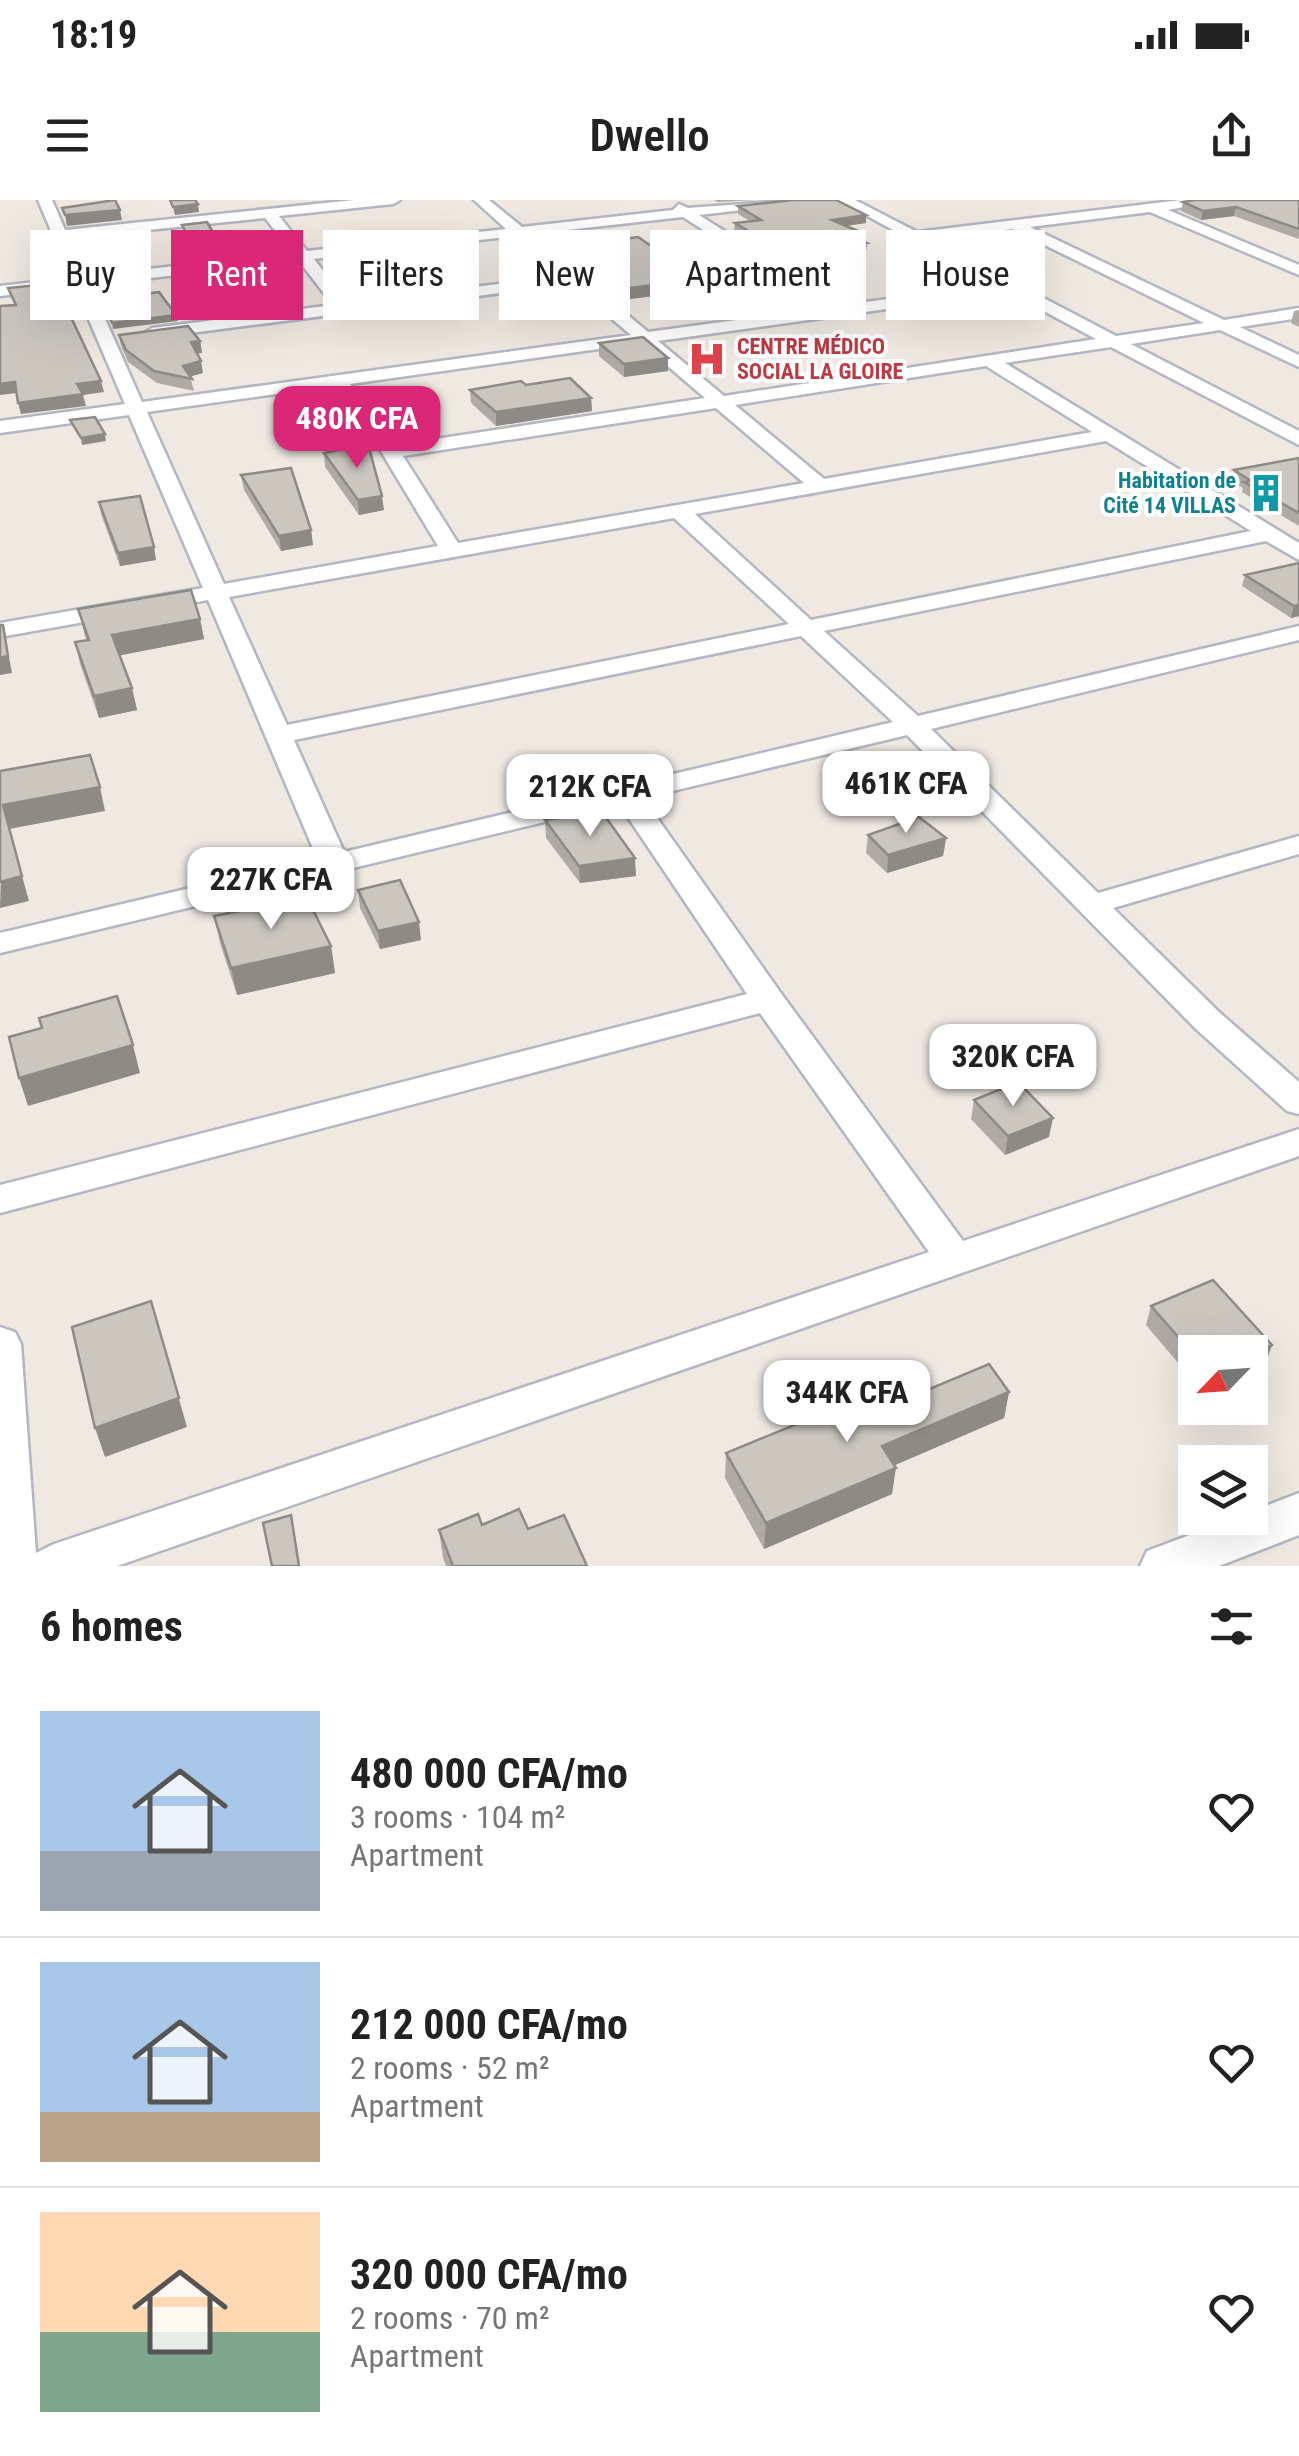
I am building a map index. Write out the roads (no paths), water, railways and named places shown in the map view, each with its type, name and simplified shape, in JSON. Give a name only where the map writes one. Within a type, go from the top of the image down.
[{"type":"street","points":[[45,200],[58,230]]},
{"type":"street","points":[[108,230],[393,200]]},
{"type":"street","points":[[481,200],[517,230]]},
{"type":"street","points":[[666,200],[713,230]]},
{"type":"street","points":[[536,230],[793,200]]},
{"type":"street","points":[[845,200],[902,230]]},
{"type":"street","points":[[969,230],[1214,200]]},
{"type":"street","points":[[1151,208],[1299,270]]},
{"type":"street","points":[[269,213],[323,281]]},
{"type":"street","points":[[1015,224],[1299,362]]},
{"type":"street","points":[[151,274],[499,234]]},
{"type":"street","points":[[0,292],[30,288]]},
{"type":"street","points":[[1045,305],[1299,439]]},
{"type":"street","points":[[142,334],[323,311]]},
{"type":"street","points":[[391,452],[1299,314]]},
{"type":"street","points":[[104,320],[115,338],[136,408],[334,865]]},
{"type":"street","points":[[624,320],[818,484]]},
{"type":"street","points":[[0,427],[778,320]]},
{"type":"street","points":[[991,362],[1299,553]]},
{"type":"street","points":[[340,382],[391,452],[450,550]]},
{"type":"street","points":[[0,630],[1110,435]]},
{"type":"street","points":[[678,510],[911,724],[1208,1022],[1299,1102]]},
{"type":"street","points":[[278,735],[805,625],[1270,534]]},
{"type":"street","points":[[0,943],[1299,633]]},
{"type":"street","points":[[627,794],[768,1000],[955,1259]]},
{"type":"street","points":[[1091,904],[1299,845]]},
{"type":"street","points":[[0,1199],[768,1000]]},
{"type":"street","points":[[54,1566],[1299,1142]]},
{"type":"street","points":[[0,1344],[14,1566]]},
{"type":"street","points":[[1163,1566],[1299,1514]]},
{"type":"place","name":"CENTRE MÉDICO SOCIAL LA GLOIRE","points":[[707,359]]},
{"type":"place","name":"Habitation de Cité 14 VILLAS","points":[[1266,493]]}]
